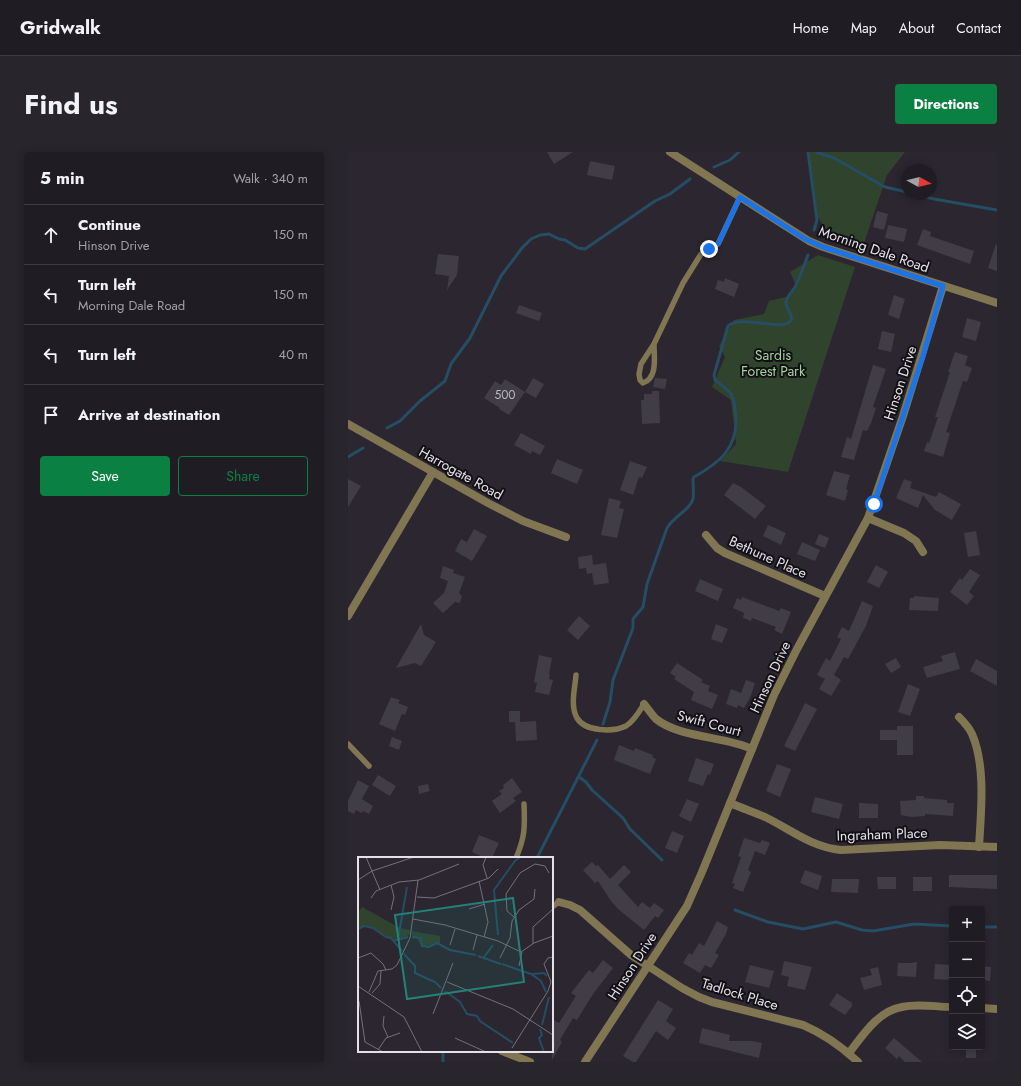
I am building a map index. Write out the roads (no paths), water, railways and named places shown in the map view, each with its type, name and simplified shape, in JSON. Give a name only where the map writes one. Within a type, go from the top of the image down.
[{"type":"street","name":"Morning Dale Road","points":[[670,152],[805,239],[823,247],[997,303]]},
{"type":"street","name":"Hinson Drive","points":[[584,1062],[687,906],[774,695],[825,596],[868,518],[903,416],[943,286]]},
{"type":"street","name":"Harrogate Road","points":[[348,424],[488,503],[523,521],[566,537]]},
{"type":"street","points":[[348,616],[433,472]]},
{"type":"street","points":[[868,518],[904,533],[916,541],[923,552]]},
{"type":"street","name":"Bethune Place","points":[[706,535],[717,548],[725,553],[825,596]]},
{"type":"street","name":"Swift Court","points":[[644,704],[657,720],[674,729],[723,739],[752,749]]},
{"type":"street","points":[[959,717],[972,733],[981,772],[982,784],[978,847]]},
{"type":"street","name":"Ingraham Place","points":[[730,803],[765,818],[813,843],[832,849],[841,850],[940,845],[997,848]]},
{"type":"street","name":"Tadlock Place","points":[[556,904],[570,905],[580,910],[631,955],[682,988],[699,997],[712,1002],[803,1025],[824,1034],[849,1053],[858,1062]]},
{"type":"street","points":[[849,1053],[870,1028],[887,1012],[903,1006],[949,1007]]},
{"type":"street","points":[[985,1008],[997,1009]]},
{"type":"street","points":[[505,1052],[530,1062]]},
{"type":"lane","points":[[654,344],[654,368],[652,376],[648,381],[643,383],[640,380],[639,374],[641,364],[654,344],[683,283],[701,254],[718,244],[740,197]]},
{"type":"lane","points":[[576,675],[573,704],[574,711],[578,720],[589,727],[597,730],[610,730],[626,726],[636,718],[644,704]]},
{"type":"lane","points":[[348,744],[369,766]]},
{"type":"lane","points":[[516,857],[524,833],[524,804]]},
{"type":"waterway","points":[[714,167],[730,160],[739,152]]},
{"type":"waterway","points":[[808,152],[817,220],[814,230]]},
{"type":"waterway","points":[[816,152],[834,158],[885,187],[901,191]]},
{"type":"waterway","points":[[387,428],[400,421],[420,401],[445,381],[451,364],[470,338],[501,276],[522,248],[531,239],[540,235],[549,234],[565,240],[578,248],[585,249],[655,201],[670,194],[690,179]]},
{"type":"waterway","points":[[937,200],[997,210]]},
{"type":"waterway","points":[[603,724],[610,702],[613,680],[633,628],[633,619],[643,607],[647,584],[667,528],[673,520],[692,503],[694,477],[711,466],[725,454],[730,447],[736,429],[735,406],[731,394],[715,380],[714,375],[728,326],[734,323],[742,322],[780,325],[791,320],[791,314],[786,305],[786,301],[797,283],[808,255]]},
{"type":"waterway","points":[[348,457],[363,448]]},
{"type":"waterway","points":[[538,857],[597,740]]},
{"type":"waterway","points":[[579,777],[623,818],[630,829],[662,860]]},
{"type":"waterway","points":[[735,910],[768,922],[803,929],[836,922],[862,930],[873,931],[914,924],[949,926]]},
{"type":"waterway","points":[[985,927],[997,927]]},
{"type":"waterway","points":[[443,1052],[443,1062]]},
{"type":"park label","name":"Sardis Forest Park","points":[[773,364]]}]
